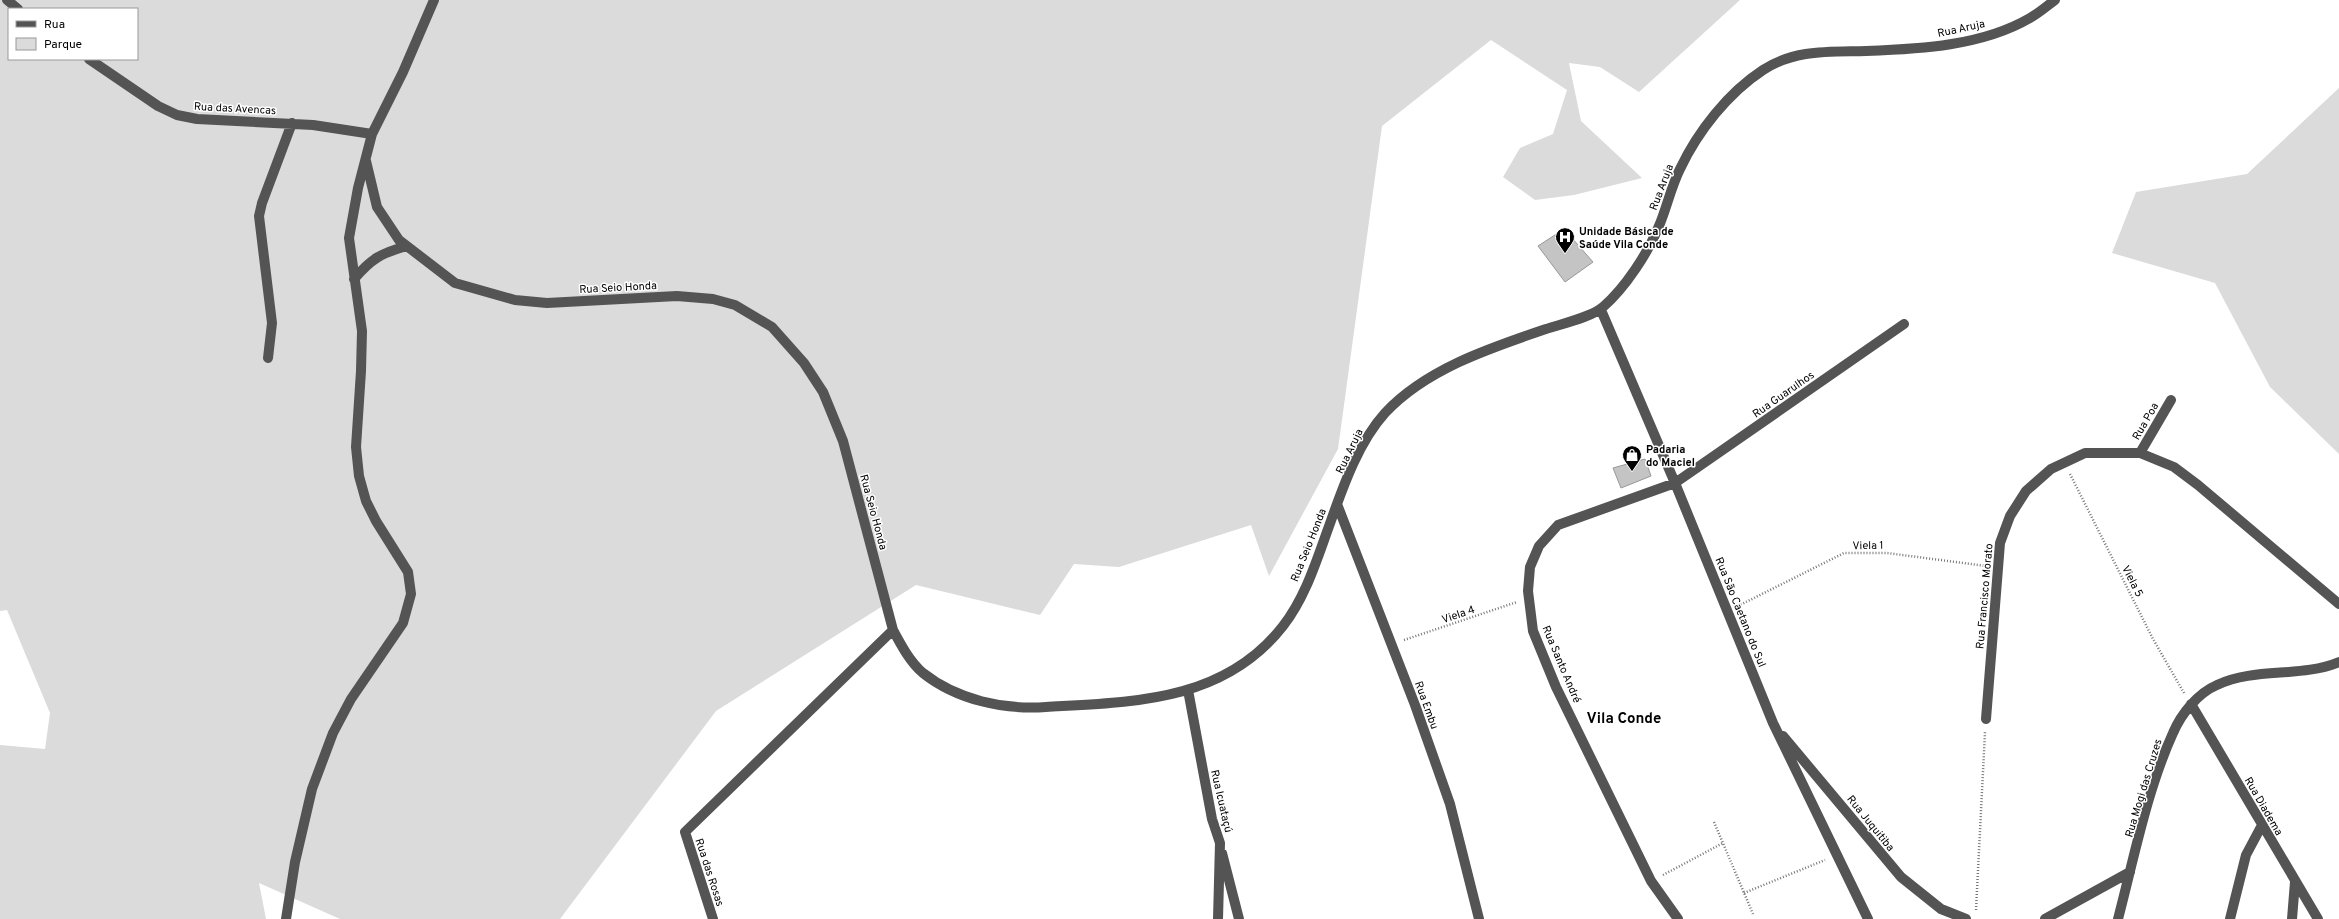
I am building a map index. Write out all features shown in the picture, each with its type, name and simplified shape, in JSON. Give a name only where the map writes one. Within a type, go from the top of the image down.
[{"type":"street","points":[[7,0],[17,8]]},
{"type":"street","points":[[286,919],[294,870],[312,789],[333,733],[351,700],[403,623],[411,594],[408,572],[366,501],[359,476],[356,447],[362,331],[349,238],[358,188],[372,134],[403,72],[434,0]]},
{"type":"street","name":"Rua Aruja","points":[[1337,504],[1364,443],[1381,418],[1403,395],[1449,368],[1499,345],[1601,310],[1640,264],[1659,228],[1679,171],[1696,138],[1732,96],[1762,70],[1788,58],[1812,52],[1870,51],[1954,44],[1995,34],[2030,19],[2054,0]]},
{"type":"street","name":"Rua das Avencas","points":[[90,60],[158,106],[177,115],[196,119],[292,123],[340,128],[372,134]]},
{"type":"street","points":[[268,358],[272,323],[259,216],[262,203],[292,123]]},
{"type":"street","name":"Rua Seio Honda","points":[[366,161],[377,207],[399,240],[455,283],[515,300],[547,303],[677,296],[713,299],[736,305],[772,327],[804,363],[823,392],[842,441],[893,630],[904,650],[922,672],[958,695],[999,704],[1032,708],[1135,702],[1188,690],[1224,677],[1261,650],[1285,624],[1309,579],[1337,504]]},
{"type":"street","points":[[354,279],[367,263],[378,256],[407,246]]},
{"type":"street","name":"Rua São Caetano do Sul","points":[[1601,310],[1675,483],[1773,724],[1868,919]]},
{"type":"street","name":"Rua Guarulhos","points":[[1675,483],[1904,324]]},
{"type":"street","name":"Rua Poa","points":[[2140,453],[2171,400]]},
{"type":"street","name":"Rua Francisco Morato","points":[[1986,719],[2000,543],[2010,516],[2026,491],[2051,469],[2084,453],[2140,453],[2174,467],[2198,485],[2339,604]]},
{"type":"street","name":"Rua Santo André","points":[[1675,483],[1558,525],[1539,546],[1530,567],[1529,598],[1533,631],[1556,687],[1651,881],[1678,919]]},
{"type":"street","name":"Rua Embu","points":[[1337,504],[1392,645],[1450,804],[1479,919]]},
{"type":"street","name":"Rua das Rosas","points":[[713,919],[685,832],[893,630]]},
{"type":"street","name":"Rua Mogi das Cruzes","points":[[2118,919],[2154,787],[2171,739],[2191,704],[2217,685],[2246,676],[2308,670],[2339,662]]},
{"type":"street","name":"Rua Icuataçú","points":[[1188,690],[1212,819],[1220,843],[1218,919]]},
{"type":"street","name":"Rua Diadema","points":[[2191,704],[2318,919]]},
{"type":"street","name":"Rua Juquitiba","points":[[1773,724],[1901,878],[1941,909],[1966,919]]},
{"type":"street","points":[[2230,919],[2246,855],[2252,840],[2262,825]]},
{"type":"street","points":[[1220,843],[1239,919]]},
{"type":"street","points":[[2045,919],[2130,872]]},
{"type":"street","points":[[2292,919],[2295,882]]},
{"type":"path","name":"Viela 5","points":[[2065,462],[2153,639],[2191,704]]},
{"type":"path","name":"Viela 1","points":[[1728,611],[1844,553],[1894,553],[1997,567]]},
{"type":"path","name":"Viela 4","points":[[1392,645],[1529,598]]},
{"type":"path","points":[[1976,911],[1986,719]]},
{"type":"path","points":[[1714,822],[1753,914]]},
{"type":"path","points":[[1651,881],[1723,843]]},
{"type":"path","points":[[1744,893],[1837,855]]},
{"type":"green space","points":[[0,0],[1740,0],[1639,92],[1600,67],[1569,63],[1581,121],[1642,178],[1574,195],[1535,200],[1503,177],[1520,148],[1553,134],[1567,90],[1491,40],[1382,126],[1338,449],[1269,576],[1251,525],[1119,567],[1074,564],[1040,615],[916,585],[716,711],[560,919],[340,919],[259,883],[266,919],[0,919],[0,745],[45,749],[50,713],[7,610],[0,611]]},
{"type":"green space","points":[[2339,88],[2339,454],[2270,387],[2215,283],[2112,253],[2136,192],[2247,174]]},
{"type":"building","name":"Unidade Básica de Saúde Vila Conde","points":[[1564,229],[1593,262],[1565,282],[1538,246]]},
{"type":"building","name":"Padaria do Maciel","points":[[1645,459],[1651,476],[1621,488],[1613,468]]},
{"type":"place","name":"Unidade Básica de Saúde Vila Conde","points":[[1565,254]]},
{"type":"place","name":"Padaria do Maciel","points":[[1632,472]]},
{"type":"district","name":"Vila Conde","points":[[1624,718]]}]
